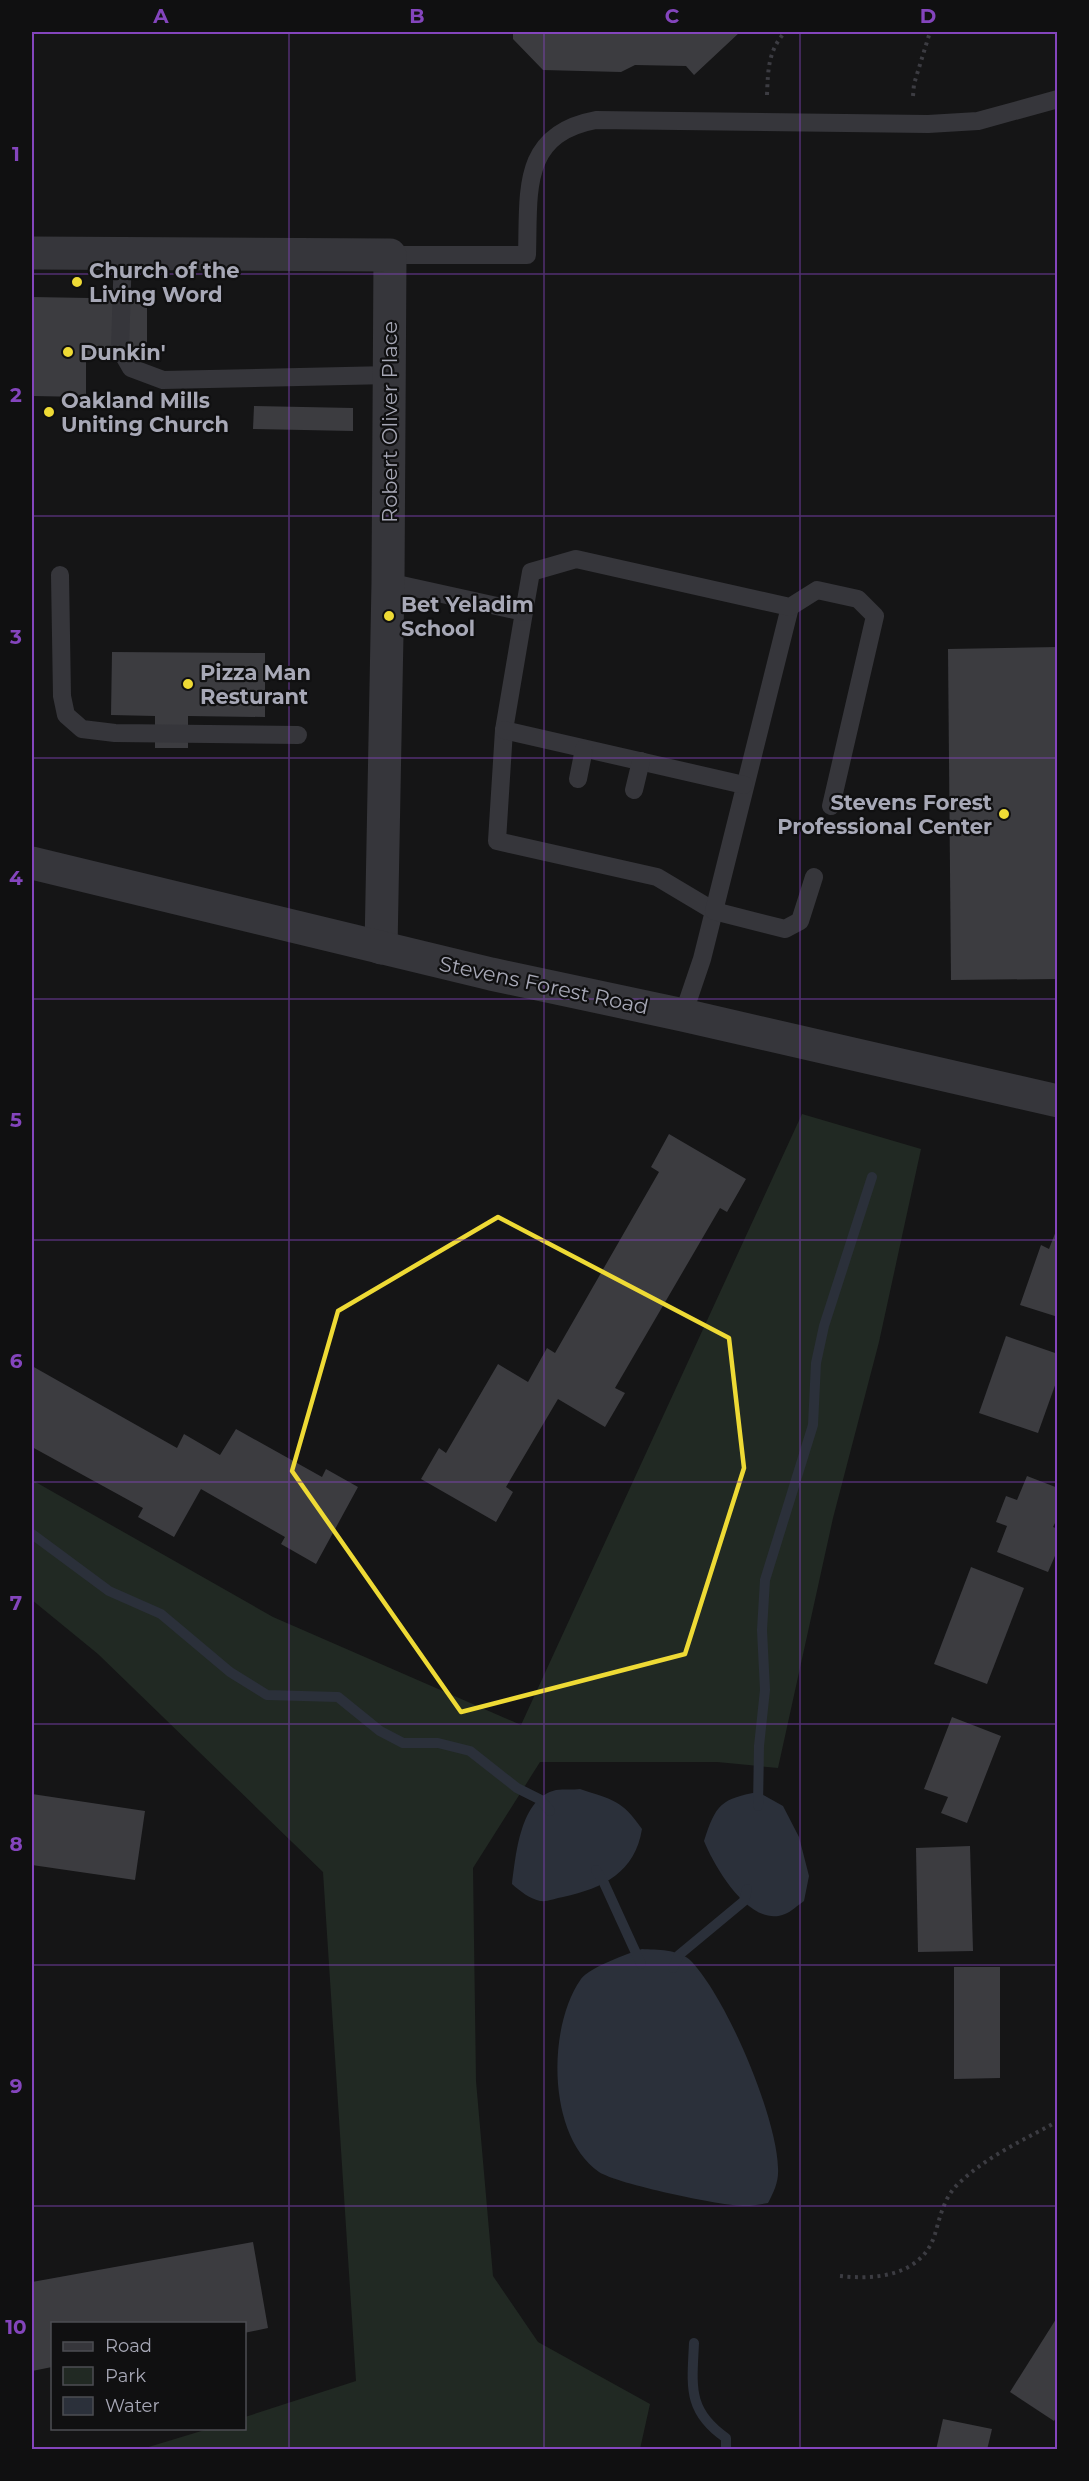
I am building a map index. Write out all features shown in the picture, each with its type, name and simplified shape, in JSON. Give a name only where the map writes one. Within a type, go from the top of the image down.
[{"type":"street","points":[[32,252],[390,255]]},
{"type":"street","name":"Robert Oliver Place","points":[[381,948],[388,582],[390,255]]},
{"type":"street","name":"Stevens Forest Road","points":[[32,863],[573,993],[683,1015],[1058,1101]]},
{"type":"lane","points":[[390,255],[528,255],[529,196],[539,155],[552,137],[572,124],[596,120],[912,124],[978,121],[1058,99]]},
{"type":"lane","points":[[123,253],[120,349],[131,368],[163,380],[390,375]]},
{"type":"lane","points":[[790,607],[576,559],[531,572],[504,730],[497,841],[563,848],[617,860],[657,877],[714,911],[785,929],[800,921],[814,876]]},
{"type":"lane","points":[[60,575],[62,696],[66,715],[82,729],[115,733],[298,735]]},
{"type":"lane","points":[[388,582],[524,612]]},
{"type":"lane","points":[[683,1015],[714,911],[790,607],[817,590],[858,599],[875,616],[831,806]]},
{"type":"lane","points":[[504,730],[744,785]]},
{"type":"lane","points":[[578,778],[584,749]]},
{"type":"lane","points":[[634,790],[641,761]]},
{"type":"path","points":[[765,122],[768,61],[776,42],[785,32]]},
{"type":"path","points":[[912,124],[914,84],[930,32]]},
{"type":"path","points":[[840,2276],[866,2279],[895,2274],[914,2264],[926,2252],[935,2236],[939,2214],[956,2186],[989,2159],[1058,2121]]},
{"type":"highlighted area","points":[[498,1217],[729,1338],[744,1468],[685,1654],[461,1712],[292,1471],[338,1311]]},
{"type":"green space","points":[[802,1114],[921,1149],[879,1342],[833,1518],[778,1768],[717,1762],[540,1762],[473,1868],[476,2081],[493,2276],[538,2342],[650,2404],[640,2449],[142,2449],[205,2430],[246,2430],[246,2417],[356,2381],[323,1872],[98,1654],[32,1600],[32,1480],[273,1617],[521,1725]]},
{"type":"water","points":[[580,1789],[616,1802],[629,1812],[642,1829],[638,1844],[625,1867],[604,1883],[592,1889],[549,1900],[540,1901],[532,1898],[512,1884],[518,1844],[527,1816],[534,1804],[544,1795],[556,1790]]},
{"type":"water","points":[[758,1792],[783,1806],[799,1837],[809,1876],[804,1901],[785,1914],[772,1916],[759,1912],[747,1904],[725,1879],[704,1841],[712,1819],[722,1805],[736,1797]]},
{"type":"water","points":[[642,1949],[673,1952],[690,1960],[704,1977],[733,2028],[759,2089],[775,2146],[778,2177],[768,2203],[733,2205],[670,2194],[609,2177],[599,2172],[582,2155],[569,2133],[561,2108],[558,2052],[562,2024],[570,2000],[586,1974],[609,1961]]},
{"type":"building","points":[[513,32],[740,32],[694,75],[686,66],[635,65],[621,72],[543,70],[513,39]]},
{"type":"building","name":"Dunkin'","points":[[32,297],[147,299],[147,348],[105,347],[104,358],[86,358],[86,397],[32,396]]},
{"type":"building","points":[[254,406],[353,408],[353,431],[253,429]]},
{"type":"building","name":"Stevens Forest Professional Center","points":[[1058,647],[1058,979],[951,980],[948,649]]},
{"type":"building","name":"Pizza Man Resturant","points":[[112,652],[265,653],[265,717],[188,716],[188,748],[155,748],[155,716],[111,715]]},
{"type":"building","points":[[669,1134],[746,1179],[727,1212],[720,1208],[615,1388],[625,1393],[605,1427],[558,1399],[506,1487],[513,1492],[496,1522],[421,1479],[439,1448],[446,1453],[498,1364],[528,1382],[547,1348],[555,1353],[659,1172],[651,1167]]},
{"type":"building","points":[[1058,1231],[1058,1317],[1020,1305],[1041,1245],[1049,1249]]},
{"type":"building","points":[[1006,1336],[1058,1354],[1058,1377],[1038,1433],[979,1413]]},
{"type":"building","points":[[32,1366],[177,1448],[184,1434],[220,1455],[236,1429],[322,1477],[326,1469],[358,1487],[316,1564],[281,1544],[285,1537],[201,1489],[174,1537],[138,1517],[143,1508],[32,1447]]},
{"type":"building","points":[[1027,1476],[1058,1488],[1058,1517],[1053,1527],[1058,1529],[1058,1549],[1048,1572],[997,1552],[1007,1526],[996,1522],[1006,1496],[1017,1500]]},
{"type":"building","points":[[971,1567],[1024,1588],[987,1684],[934,1664]]},
{"type":"building","points":[[952,1717],[1001,1736],[967,1823],[941,1813],[948,1797],[924,1789]]},
{"type":"building","points":[[32,1794],[145,1811],[135,1880],[32,1865]]},
{"type":"building","points":[[970,1846],[973,1951],[918,1952],[916,1848]]},
{"type":"building","points":[[954,1967],[1000,1967],[1000,2078],[954,2079]]},
{"type":"building","points":[[253,2242],[268,2328],[246,2333],[246,2322],[51,2322],[51,2367],[32,2371],[32,2282]]},
{"type":"building","points":[[1058,2316],[1058,2415],[1054,2421],[1010,2392]]},
{"type":"building","points":[[943,2419],[992,2429],[987,2450],[936,2450]]},
{"type":"waterway","points":[[758,1806],[759,1746],[765,1690],[762,1630],[765,1580],[813,1425],[816,1363],[824,1326],[872,1177]]},
{"type":"waterway","points":[[32,1534],[109,1591],[161,1614],[230,1672],[267,1695],[338,1697],[380,1731],[403,1743],[438,1743],[470,1751],[517,1788],[541,1800],[550,1811]]},
{"type":"waterway","points":[[596,1870],[641,1964]]},
{"type":"waterway","points":[[673,1968],[679,1955],[744,1901],[747,1889]]},
{"type":"waterway","points":[[694,2343],[693,2385],[698,2407],[713,2428],[726,2438],[726,2450]]},
{"type":"place","name":"Church of the Living Word","points":[[77,282]]},
{"type":"place","name":"Dunkin'","points":[[68,352]]},
{"type":"place","name":"Oakland Mills Uniting Church","points":[[49,412]]},
{"type":"place","name":"Bet Yeladim School","points":[[389,616]]},
{"type":"place","name":"Pizza Man Resturant","points":[[188,684]]},
{"type":"place","name":"Stevens Forest Professional Center","points":[[1004,814]]}]
